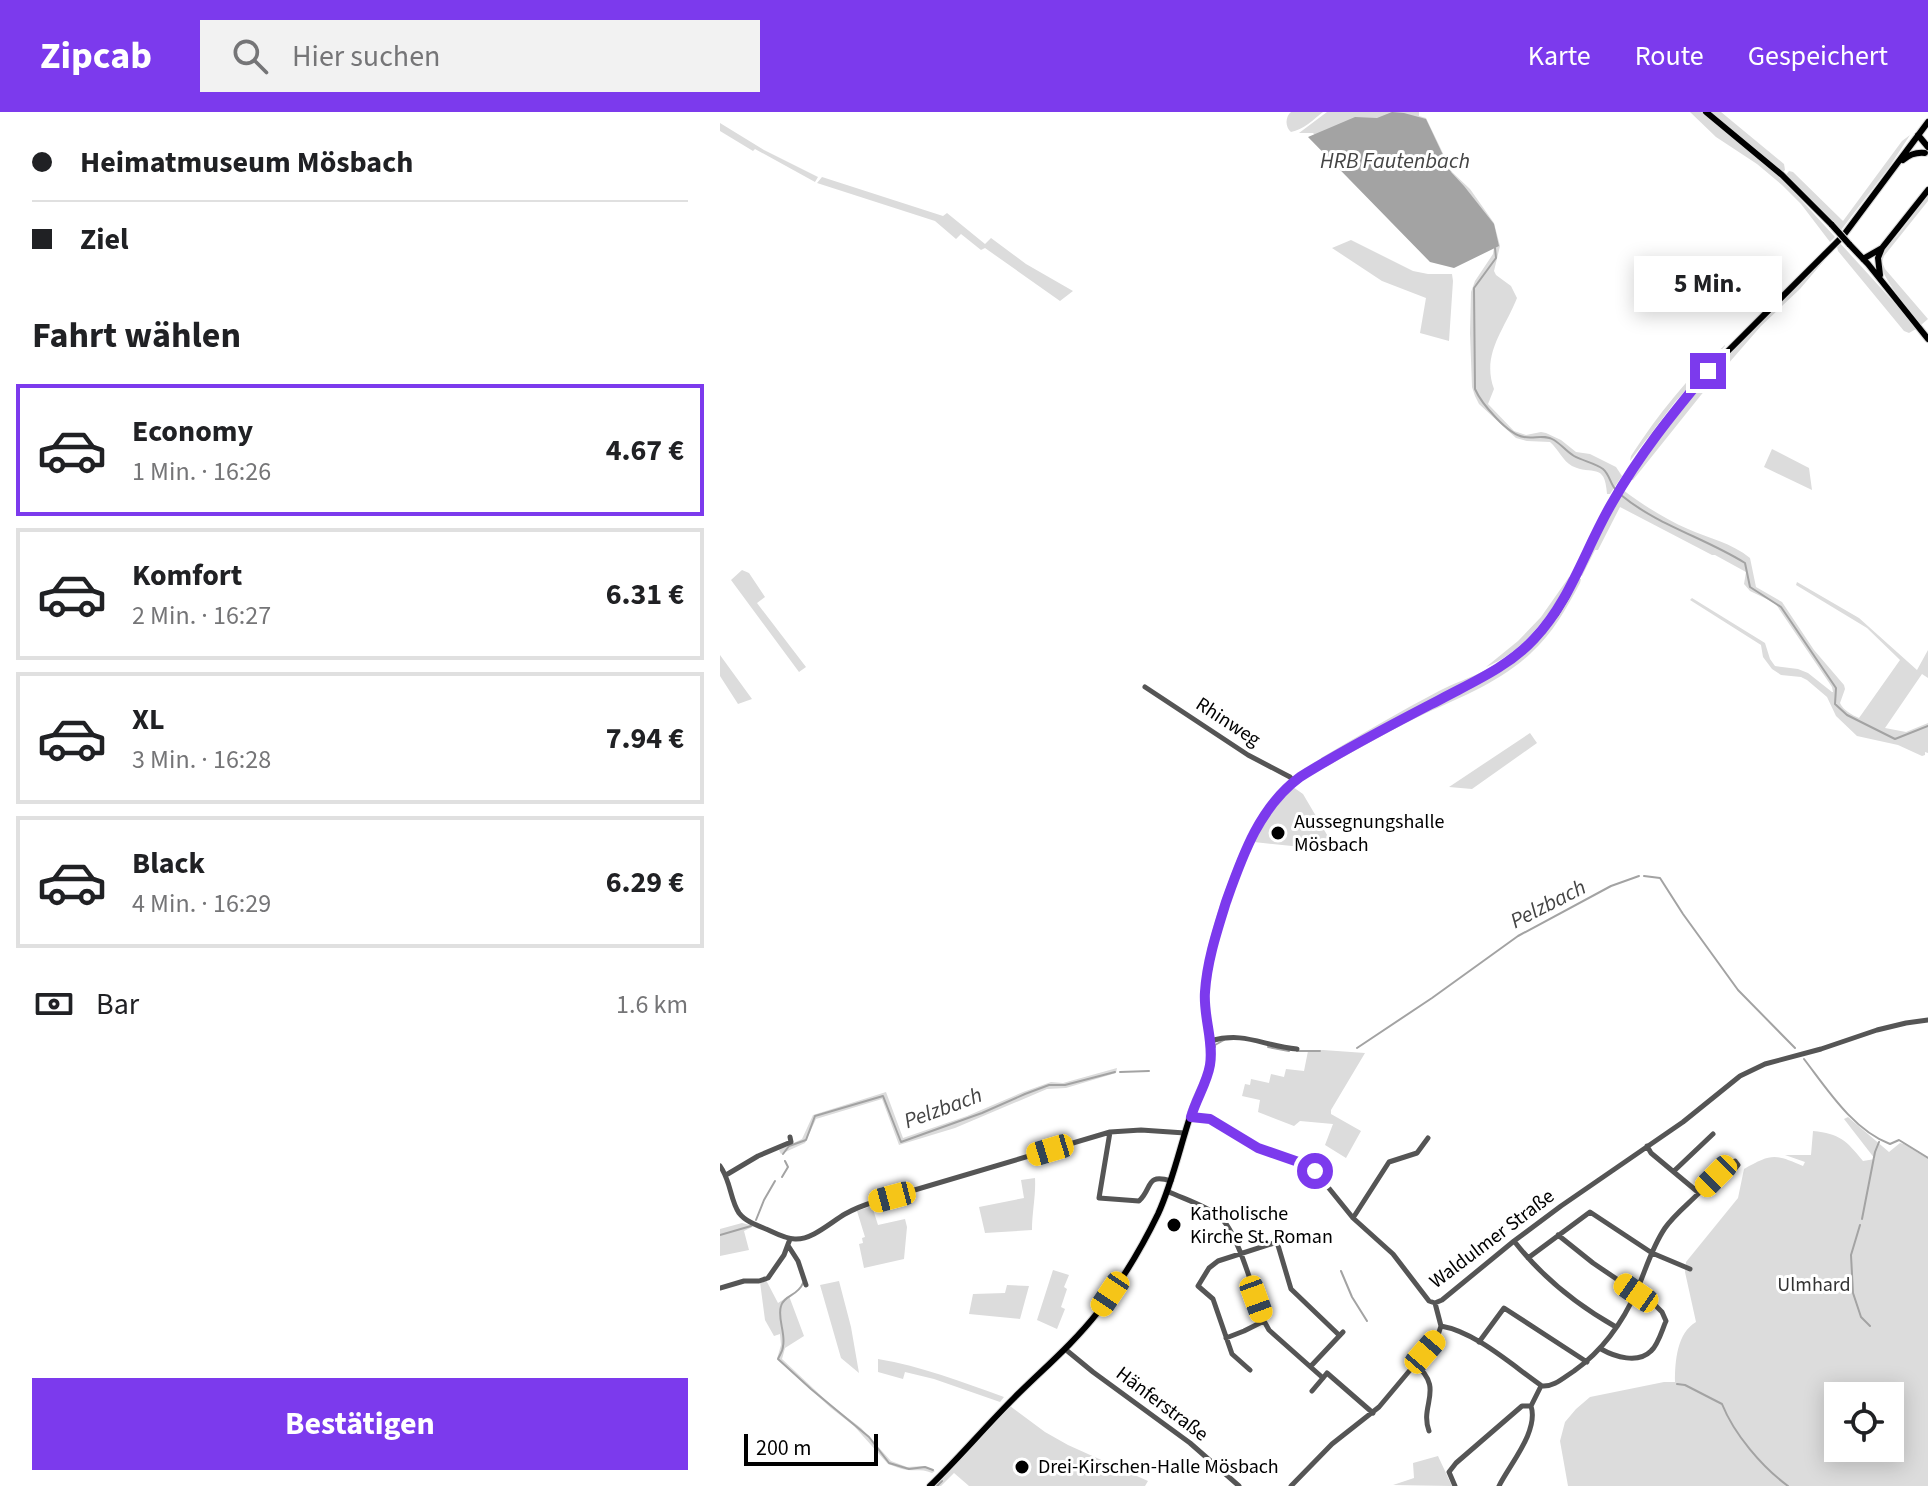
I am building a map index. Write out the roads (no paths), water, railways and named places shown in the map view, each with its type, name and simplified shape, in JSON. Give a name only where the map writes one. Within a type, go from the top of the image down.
[{"type":"main road","points":[[1706,112],[1782,175],[1832,225],[1866,261],[1928,339]]},
{"type":"main road","points":[[930,1486],[1098,1312],[1143,1242],[1171,1181],[1209,1070],[1205,996],[1209,961],[1220,921],[1245,852],[1270,807],[1294,782],[1503,665],[1544,629],[1567,596],[1621,487],[1655,435],[1708,371],[1843,236],[1928,122]]},
{"type":"main road","points":[[1916,138],[1927,151]]},
{"type":"main road","points":[[1894,167],[1909,155],[1927,151]]},
{"type":"main road","points":[[1866,261],[1882,248],[1928,190]]},
{"type":"main road","points":[[1882,248],[1878,258],[1880,275],[1888,288]]},
{"type":"main road","points":[[1866,261],[1878,258]]},
{"type":"street","name":"Rhinweg","points":[[1145,687],[1294,782]]},
{"type":"street","name":"Waldulmer Straße","points":[[1191,1117],[1210,1119],[1258,1148],[1307,1165],[1315,1171],[1353,1218],[1393,1254],[1429,1301],[1435,1303],[1573,1197],[1757,1066],[1895,1025],[1928,1020]]},
{"type":"street","points":[[1209,1041],[1241,1036],[1272,1046],[1297,1049]]},
{"type":"street","points":[[720,1166],[740,1214],[790,1239],[799,1240],[874,1202],[1110,1132],[1141,1130],[1186,1133]]},
{"type":"street","points":[[1110,1132],[1099,1198],[1139,1201],[1148,1184],[1154,1180],[1171,1181]]},
{"type":"street","points":[[1674,1171],[1713,1134]]},
{"type":"street","points":[[726,1175],[758,1156],[791,1142],[790,1137]]},
{"type":"street","points":[[1353,1218],[1389,1162],[1417,1153],[1428,1138]]},
{"type":"street","points":[[1647,1146],[1651,1153],[1699,1193]]},
{"type":"street","points":[[1441,1326],[1454,1328],[1542,1386],[1551,1386],[1601,1349],[1636,1293],[1665,1227],[1716,1176]]},
{"type":"street","points":[[1167,1191],[1215,1213],[1230,1229],[1269,1330],[1323,1378]]},
{"type":"street","points":[[1528,1258],[1590,1212],[1652,1253],[1690,1269]]},
{"type":"street","points":[[1558,1235],[1655,1305],[1666,1321],[1649,1354],[1627,1358],[1601,1349]]},
{"type":"street","points":[[720,1288],[768,1278],[780,1263],[790,1239]]},
{"type":"street","points":[[1514,1241],[1579,1305],[1616,1327]]},
{"type":"street","points":[[1250,1370],[1232,1354],[1213,1299],[1198,1286],[1213,1264],[1277,1242],[1291,1289],[1341,1334],[1311,1366]]},
{"type":"street","points":[[788,1246],[798,1261],[806,1285]]},
{"type":"street","points":[[1291,1486],[1332,1444],[1373,1413],[1437,1338],[1441,1326],[1435,1303]]},
{"type":"street","points":[[1479,1342],[1504,1308],[1587,1362]]},
{"type":"street","points":[[1226,1338],[1264,1321]]},
{"type":"street","name":"Hänferstraße","points":[[1065,1349],[1190,1443],[1239,1486]]},
{"type":"street","points":[[1414,1363],[1431,1385],[1427,1418],[1429,1431]]},
{"type":"street","points":[[1312,1391],[1327,1373],[1373,1413]]},
{"type":"street","points":[[1499,1486],[1526,1438],[1534,1414],[1531,1406],[1542,1386]]},
{"type":"street","points":[[1455,1486],[1449,1472],[1456,1463],[1522,1406],[1531,1406]]},
{"type":"water","name":"HRB Fautenbach","points":[[1392,112],[1426,119],[1451,172],[1494,224],[1499,246],[1454,268],[1430,262],[1308,137],[1355,117],[1377,118]]},
{"type":"waterway","points":[[1495,248],[1496,258],[1474,288],[1475,389],[1489,410],[1510,431],[1524,437],[1554,440],[1574,456],[1603,469],[1616,490]]},
{"type":"waterway","points":[[1621,495],[1650,515],[1745,563],[1750,587],[1781,607],[1836,688],[1835,704],[1847,715],[1895,739],[1928,726]]},
{"type":"waterway","name":"Pelzbach","points":[[1357,1048],[1518,936],[1611,886],[1639,876]]},
{"type":"waterway","name":"Pelzbach","points":[[1644,876],[1660,878],[1738,990],[1795,1048]]},
{"type":"waterway","points":[[1215,1047],[1224,1040]]},
{"type":"waterway","points":[[1268,1047],[1289,1051]]},
{"type":"waterway","points":[[1297,1051],[1320,1051]]},
{"type":"waterway","name":"Pelzbach","points":[[1804,1059],[1842,1108],[1864,1129],[1890,1144],[1899,1140],[1928,1158]]},
{"type":"waterway","name":"Pelzbach","points":[[1120,1072],[1149,1071]]},
{"type":"waterway","name":"Pelzbach","points":[[783,1154],[789,1146],[806,1140],[815,1116],[883,1096],[901,1142],[1049,1085],[1065,1085],[1115,1072]]},
{"type":"waterway","name":"Pelzbach","points":[[1862,1219],[1879,1142]]},
{"type":"waterway","name":"Pelzbach","points":[[782,1177],[788,1167],[785,1161]]},
{"type":"waterway","name":"Pelzbach","points":[[756,1220],[775,1181]]},
{"type":"waterway","name":"Pelzbach","points":[[1860,1225],[1851,1255],[1853,1293],[1861,1317],[1870,1326]]},
{"type":"waterway","name":"Pelzbach","points":[[720,1235],[751,1226]]},
{"type":"waterway","points":[[1341,1271],[1367,1321]]},
{"type":"waterway","points":[[803,1283],[781,1306],[784,1341],[778,1359],[869,1437],[889,1463],[909,1469],[925,1467],[933,1470]]},
{"type":"waterway","points":[[1677,1384],[1722,1404],[1750,1449],[1788,1486]]},
{"type":"waterway","points":[[937,1486],[942,1481]]},
{"type":"place","name":"Aussegnungshalle Mösbach","points":[[1278,833]]},
{"type":"place","name":"Katholische Kirche St. Roman","points":[[1174,1225]]},
{"type":"place","name":"Drei-Kirschen-Halle Mösbach","points":[[1022,1467]]},
{"type":"park label","name":"Ulmhard","points":[[1814,1285]]}]
